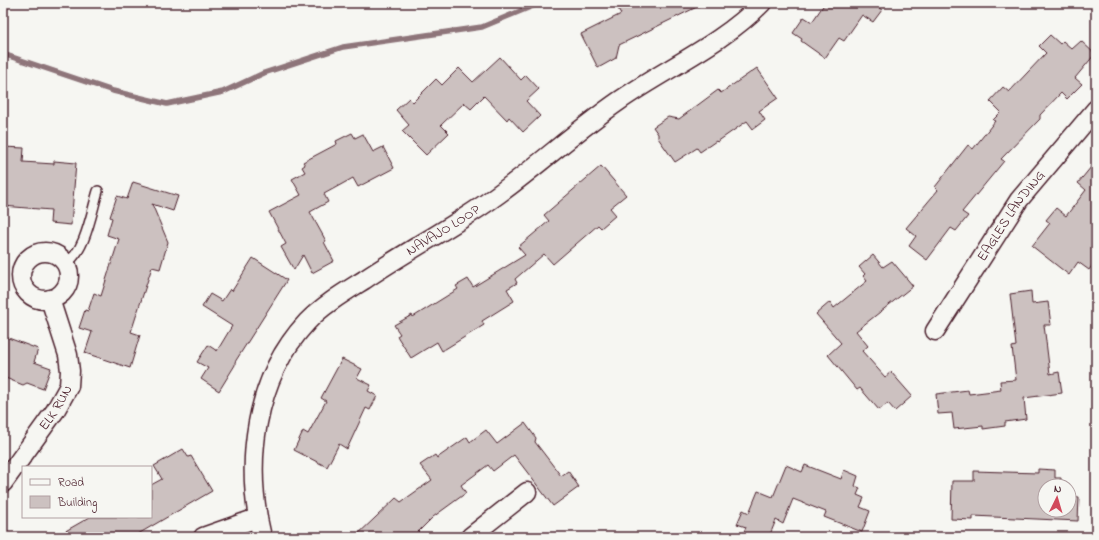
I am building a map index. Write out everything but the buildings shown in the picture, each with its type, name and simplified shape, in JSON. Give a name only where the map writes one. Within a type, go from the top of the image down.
[{"type":"street","name":"NAVAJO LOOP","points":[[262,537],[257,518],[254,453],[261,406],[270,381],[281,358],[308,321],[348,290],[511,187],[595,118],[643,84],[727,34],[762,3]]},
{"type":"street","name":"EAGLES LANDING","points":[[936,331],[1019,200],[1096,109]]},
{"type":"street","points":[[43,252],[58,256],[65,263],[68,274],[67,285],[60,294],[50,299],[40,299],[26,291],[22,282],[22,267],[28,258],[43,252]]},
{"type":"street","name":"ELK RUN","points":[[3,483],[55,411],[69,386],[70,371],[68,355],[50,299]]},
{"type":"street","points":[[470,537],[527,492]]},
{"type":"street","points":[[203,537],[257,518]]},
{"type":"lane","points":[[65,263],[72,260],[82,243],[98,190]]},
{"type":"waterway","points":[[3,54],[113,91],[167,104],[223,92],[264,73],[343,47],[482,27],[540,3]]}]
